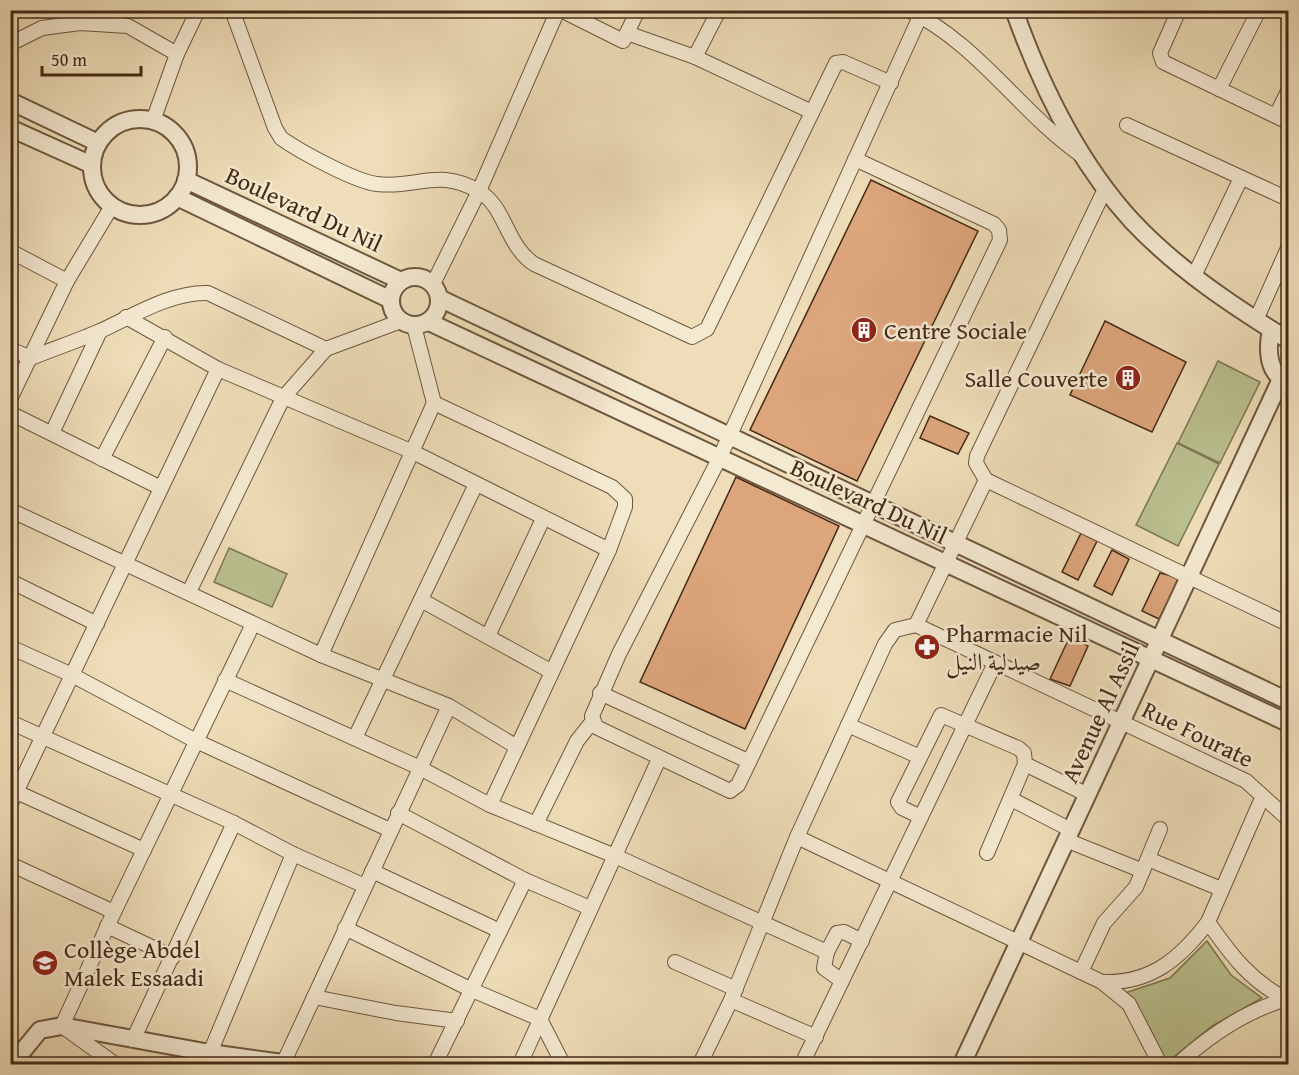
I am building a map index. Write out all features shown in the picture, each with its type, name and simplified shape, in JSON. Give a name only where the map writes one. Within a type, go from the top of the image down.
[{"type":"street","points":[[94,10],[177,54]]},
{"type":"street","points":[[153,121],[177,54],[198,10]]},
{"type":"street","points":[[232,10],[275,128],[281,138],[374,184],[446,178],[479,191],[494,206],[520,255],[527,260],[692,337],[707,329],[836,63],[843,62],[891,83]]},
{"type":"street","points":[[189,592],[283,398],[326,349],[415,323],[437,312],[436,292],[560,10],[623,41],[638,10]]},
{"type":"street","points":[[695,57],[719,10]]},
{"type":"street","points":[[1014,10],[1048,94],[1083,156],[1105,189],[1133,222],[1194,276],[1288,340]]},
{"type":"street","points":[[1179,10],[1160,58],[1282,119],[1288,91]]},
{"type":"street","points":[[1219,89],[1259,10]]},
{"type":"street","points":[[536,824],[577,741],[592,722],[600,693],[720,457],[891,83],[917,12],[948,34],[1053,135],[1083,156]]},
{"type":"street","points":[[10,44],[32,32],[60,24],[128,26]]},
{"type":"street","points":[[627,33],[695,57],[812,112]]},
{"type":"street","points":[[10,101],[98,143]]},
{"type":"street","points":[[139,119],[153,121],[166,127],[180,141],[187,160],[186,180],[177,197],[161,210],[148,214],[125,214],[112,206],[96,187],[92,165],[98,143],[107,132],[125,121],[139,119]]},
{"type":"street","points":[[1126,125],[1288,199]]},
{"type":"street","points":[[10,128],[92,165]]},
{"type":"street","points":[[592,722],[596,727],[659,759],[730,792],[738,785],[874,505],[1000,235],[993,224],[855,159]]},
{"type":"street","points":[[1194,276],[1241,178]]},
{"type":"street","name":"Boulevard Du Nil","points":[[186,180],[402,281]]},
{"type":"street","points":[[1105,189],[977,456],[976,463],[986,480],[1288,624]]},
{"type":"street","name":"Boulevard Du Nil","points":[[177,197],[391,300]]},
{"type":"street","points":[[10,399],[67,281],[112,206]]},
{"type":"street","points":[[1256,320],[1288,248]]},
{"type":"street","points":[[10,251],[67,281]]},
{"type":"street","points":[[415,323],[394,313],[391,300],[393,291],[402,281],[420,277],[436,292]]},
{"type":"street","name":"Boulevard Du Nil","points":[[436,292],[729,436],[1288,701]]},
{"type":"street","points":[[10,349],[31,357],[100,331],[126,317],[187,295],[208,293],[326,349]]},
{"type":"street","points":[[126,317],[218,369],[413,452],[609,550]]},
{"type":"street","points":[[321,655],[434,403],[415,323]]},
{"type":"street","name":"Boulevard Du Nil","points":[[415,323],[720,457],[1288,723]]},
{"type":"street","name":"Avenue Al Assil","points":[[962,1065],[1150,659],[1285,380],[1269,354],[1271,330]]},
{"type":"street","points":[[52,433],[100,331]]},
{"type":"street","points":[[102,459],[165,337]]},
{"type":"street","points":[[10,805],[14,790],[43,736],[218,369]]},
{"type":"street","points":[[434,403],[622,494],[626,507],[609,550],[490,805]]},
{"type":"street","points":[[10,413],[161,488]]},
{"type":"street","points":[[700,1065],[734,995],[797,837],[885,644],[895,630],[916,625],[986,480]]},
{"type":"street","points":[[355,738],[476,484]]},
{"type":"street","points":[[10,510],[321,655],[449,706],[517,747]]},
{"type":"street","points":[[488,636],[543,519]]},
{"type":"street","points":[[10,581],[97,624]]},
{"type":"street","points":[[421,600],[552,672]]},
{"type":"street","points":[[62,1026],[107,926],[253,624]]},
{"type":"street","name":"Rue Fourate","points":[[916,625],[1246,781],[1257,789],[1262,798],[1288,819]]},
{"type":"street","points":[[10,647],[72,675],[196,741],[390,830]]},
{"type":"street","points":[[802,1065],[995,663]]},
{"type":"street","points":[[225,680],[418,767],[490,805],[615,856],[826,952]]},
{"type":"street","points":[[600,693],[748,761]]},
{"type":"street","points":[[12,1065],[40,1030],[62,1026],[133,1040],[287,1064],[345,928],[418,767],[449,706]]},
{"type":"street","points":[[921,817],[902,808],[898,802],[940,715],[1021,750],[1025,757],[1025,765],[987,853]]},
{"type":"street","points":[[10,723],[234,823],[293,854],[365,886]]},
{"type":"street","points":[[848,725],[920,757]]},
{"type":"street","points":[[520,1065],[659,759]]},
{"type":"street","points":[[1025,765],[1088,795]]},
{"type":"street","points":[[14,790],[144,850]]},
{"type":"street","points":[[1102,982],[1136,980],[1164,968],[1208,922],[1262,798]]},
{"type":"street","points":[[1011,800],[1069,835],[1146,865],[1221,889]]},
{"type":"street","points":[[398,813],[525,880],[590,908]]},
{"type":"street","points":[[133,1040],[234,823]]},
{"type":"street","points":[[1081,972],[1104,923],[1129,896],[1146,865],[1160,829]]},
{"type":"street","points":[[797,837],[1102,982],[1128,1004],[1160,1065]]},
{"type":"street","points":[[210,1053],[293,854]]},
{"type":"street","points":[[10,864],[114,912]]},
{"type":"street","points":[[372,871],[500,931]]},
{"type":"street","points":[[435,1065],[525,880]]},
{"type":"street","points":[[1208,922],[1239,966],[1263,986],[1288,999]]},
{"type":"street","points":[[107,926],[172,957]]},
{"type":"street","points":[[345,928],[472,990],[540,1019],[563,1065]]},
{"type":"street","points":[[842,981],[824,968],[826,952],[837,933],[844,932],[862,941]]},
{"type":"street","points":[[675,962],[816,1037]]},
{"type":"street","points":[[314,997],[396,1013],[457,1021]]},
{"type":"street","points":[[1178,1065],[1224,1027],[1265,1006],[1288,999]]},
{"type":"street","points":[[62,1026],[115,1065]]},
{"type":"green space","points":[[1218,361],[1260,382],[1220,463],[1178,443]]},
{"type":"green space","points":[[1177,443],[1219,464],[1178,546],[1136,525]]},
{"type":"green space","points":[[229,548],[287,574],[272,607],[214,582]]},
{"type":"green space","points":[[1207,941],[1231,975],[1262,998],[1212,1026],[1165,1064],[1151,1030],[1125,993],[1170,978]]},
{"type":"building","name":"Centre Sociale","points":[[871,180],[978,231],[857,481],[750,430]]},
{"type":"building","name":"Salle Couverte","points":[[1105,321],[1186,362],[1152,432],[1070,395]]},
{"type":"building","points":[[930,416],[969,433],[958,454],[920,438]]},
{"type":"building","points":[[736,477],[839,526],[745,729],[640,682]]},
{"type":"building","points":[[1081,533],[1097,541],[1078,580],[1062,572]]},
{"type":"building","points":[[1112,550],[1129,559],[1112,595],[1094,586]]},
{"type":"building","points":[[1160,573],[1180,578],[1159,619],[1142,611]]},
{"type":"building","points":[[1070,636],[1088,646],[1070,686],[1050,679]]},
{"type":"place","name":"Centre Sociale","points":[[864,330]]},
{"type":"place","name":"Salle Couverte","points":[[1128,378]]},
{"type":"place","name":"Pharmacie Nil صيدلية النيل","points":[[927,647]]},
{"type":"place","name":"Collège Abdel Malek Essaadi","points":[[45,963]]}]
